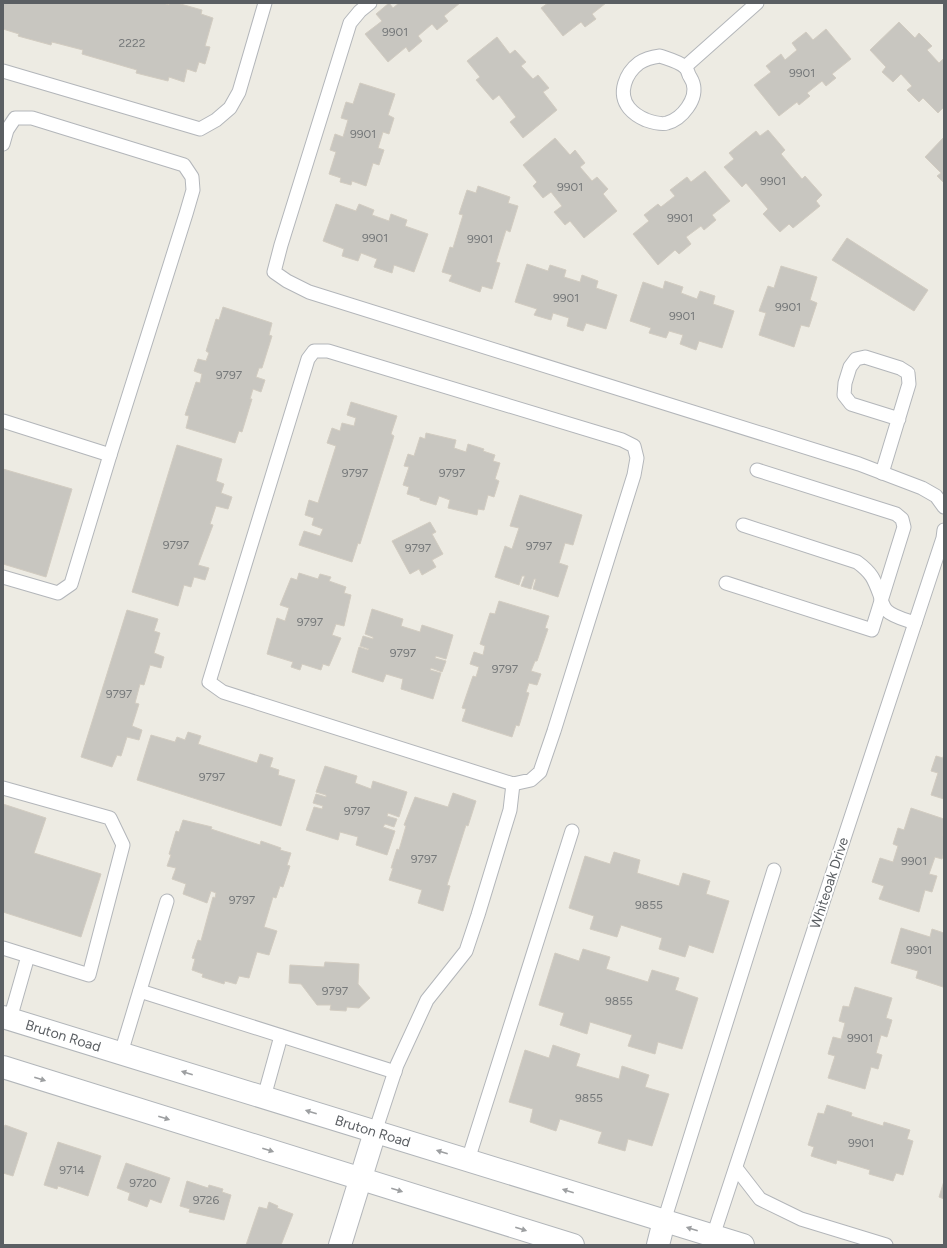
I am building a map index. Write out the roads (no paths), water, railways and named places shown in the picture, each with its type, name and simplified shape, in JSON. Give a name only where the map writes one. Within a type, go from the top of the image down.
[{"type":"main road","name":"Bruton Road","points":[[7,1018],[742,1245]]},
{"type":"main road","points":[[3,1067],[573,1245]]},
{"type":"main road","points":[[340,1245],[375,1132]]},
{"type":"main road","points":[[658,1245],[664,1221]]},
{"type":"lane","points":[[3,71],[200,129],[216,120],[230,108],[238,92],[265,3]]},
{"type":"lane","points":[[370,3],[360,11],[350,23],[274,272],[287,281],[309,292],[860,464],[922,488],[936,496],[944,507]]},
{"type":"lane","points":[[685,68],[757,3]]},
{"type":"lane","points":[[660,56],[673,60],[685,68],[694,84],[693,95],[688,106],[680,116],[666,124],[652,122],[638,117],[628,108],[623,96],[624,85],[629,74],[640,62],[660,56]]},
{"type":"lane","points":[[3,144],[8,130],[16,118],[32,118],[184,165],[192,177],[193,190],[71,584],[58,593],[3,577]]},
{"type":"lane","points":[[314,351],[328,351],[622,440],[634,446],[637,458],[634,475],[540,772],[531,780],[513,784],[223,692],[209,682],[308,359],[314,351]]},
{"type":"lane","points":[[882,473],[899,419],[909,384],[908,373],[900,368],[866,357],[856,359],[850,367],[845,383],[844,395],[851,404],[899,419]]},
{"type":"lane","points":[[3,422],[110,455]]},
{"type":"lane","points":[[726,582],[872,630],[904,527],[902,519],[896,514],[757,470]]},
{"type":"lane","points":[[743,525],[857,562],[867,570],[874,580],[886,609],[900,618],[915,623]]},
{"type":"lane","name":"Whiteoak Drive","points":[[714,1236],[943,538],[944,530]]},
{"type":"lane","points":[[375,1132],[395,1072],[427,1000],[466,951],[510,810],[513,784]]},
{"type":"lane","points":[[3,788],[110,818],[123,845],[89,975],[3,948]]},
{"type":"lane","points":[[468,1160],[572,831]]},
{"type":"lane","points":[[664,1221],[774,870]]},
{"type":"lane","points":[[121,1053],[167,901]]},
{"type":"lane","points":[[7,1018],[28,956]]},
{"type":"lane","points":[[140,991],[395,1072]]},
{"type":"lane","points":[[264,1097],[281,1036]]},
{"type":"lane","points":[[736,1168],[760,1199],[801,1219],[886,1245]]}]
